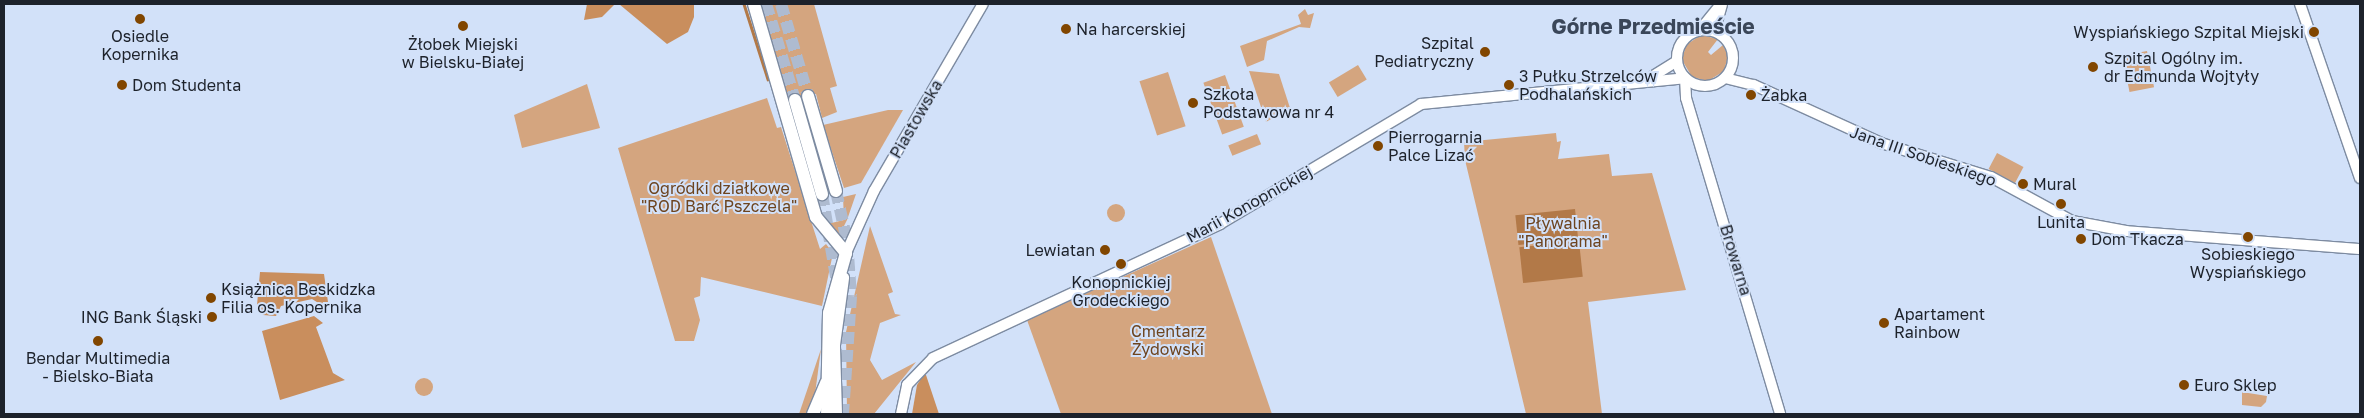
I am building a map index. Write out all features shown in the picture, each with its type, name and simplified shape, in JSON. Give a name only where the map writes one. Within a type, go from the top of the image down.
[{"type":"main road","points":[[754,4],[816,217],[846,253]]},
{"type":"main road","points":[[808,96],[836,191]]},
{"type":"main road","points":[[795,100],[822,194]]},
{"type":"main road","name":"Piastowska","points":[[827,414],[826,383],[829,313],[846,253]]},
{"type":"main road","points":[[814,414],[826,383]]},
{"type":"street","name":"Piastowska","points":[[846,253],[879,182],[983,4]]},
{"type":"street","points":[[1702,86],[1686,78],[1677,61],[1682,42],[1700,30],[1722,4]]},
{"type":"street","points":[[1690,106],[1702,86],[1725,78],[1733,62],[1731,47],[1721,34],[1717,22],[1722,4]]},
{"type":"street","points":[[2300,4],[2360,178]]},
{"type":"street","points":[[1700,30],[1721,34]]},
{"type":"street","name":"Marii Konopnickiej","points":[[1640,80],[1667,70],[1677,61]]},
{"type":"street","name":"Jana III Sobieskiego","points":[[1733,62],[1754,85]]},
{"type":"street","name":"Marii Konopnickiej","points":[[901,414],[907,385],[934,358],[1227,220],[1421,104],[1640,80],[1686,78]]},
{"type":"street","name":"Browarna","points":[[1686,78],[1690,106],[1780,414]]},
{"type":"street","name":"Jana III Sobieskiego","points":[[1725,78],[1754,85],[1881,143],[1990,177],[2072,221],[2134,232],[2360,249]]},
{"type":"street","name":"Piastowska","points":[[837,414],[836,328],[853,236]]},
{"type":"green space","points":[[760,4],[814,4],[837,86],[830,88],[837,112],[822,118],[816,94],[789,101]]},
{"type":"green space","points":[[1305,9],[1308,15],[1314,13],[1310,28],[1299,27],[1267,41],[1264,60],[1247,67],[1240,46],[1301,24],[1298,15]]},
{"type":"green space","points":[[1701,35],[1718,39],[1708,52],[1711,55],[1723,45],[1728,56],[1724,71],[1708,81],[1692,77],[1682,60],[1686,45]]},
{"type":"green space","points":[[2147,51],[2154,87],[2130,92],[2122,56]]},
{"type":"green space","points":[[1358,65],[1367,80],[1338,97],[1329,83]]},
{"type":"green space","points":[[1249,71],[1279,74],[1290,108],[1266,122]]},
{"type":"green space","points":[[1168,72],[1186,126],[1157,135],[1139,81]]},
{"type":"green space","points":[[1225,75],[1244,127],[1222,135],[1203,83]]},
{"type":"green space","points":[[587,84],[600,128],[522,148],[514,115]]},
{"type":"green space","name":"Ogródki działkowe \"ROD Barć Pszczela\"","points":[[767,98],[777,128],[781,127],[820,249],[826,244],[833,253],[822,306],[701,277],[700,296],[694,298],[700,320],[694,341],[675,341],[618,148]]},
{"type":"green space","points":[[888,110],[903,110],[861,183],[844,188],[823,125]]},
{"type":"green space","name":"Pływalnia \"Panorama\"","points":[[1556,133],[1557,142],[1561,141],[1558,159],[1609,154],[1612,176],[1652,173],[1686,290],[1588,302],[1602,414],[1526,414],[1465,160],[1464,142]]},
{"type":"green space","points":[[1257,134],[1261,144],[1232,156],[1228,146]]},
{"type":"green space","points":[[1997,153],[2023,167],[2015,183],[1989,169]]},
{"type":"green space","points":[[856,194],[839,236],[823,225],[844,220],[843,197]]},
{"type":"green space","points":[[1112,204],[1120,204],[1125,209],[1123,220],[1112,222],[1107,217],[1107,209]]},
{"type":"green space","points":[[870,226],[893,292],[888,294],[895,314],[901,315],[880,323],[870,360],[882,380],[916,362],[874,414],[847,414],[846,332]]},
{"type":"green space","name":"Cmentarz Żydowski","points":[[1211,237],[1272,414],[1061,414],[1027,320]]},
{"type":"green space","points":[[821,349],[815,394],[809,414],[799,414]]},
{"type":"green space","points":[[424,378],[430,381],[433,387],[430,393],[424,396],[418,393],[415,387],[418,381]]},
{"type":"green space","points":[[2242,392],[2267,396],[2266,402],[2261,407],[2242,405]]},
{"type":"shaded area","points":[[587,4],[615,4],[602,17],[584,20]]},
{"type":"shaded area","points":[[619,4],[694,4],[694,17],[688,32],[667,44]]},
{"type":"shaded area","points":[[1575,209],[1578,239],[1518,245],[1515,215]]},
{"type":"shaded area","points":[[1579,241],[1583,277],[1523,283],[1519,247]]},
{"type":"shaded area","points":[[260,272],[324,274],[328,302],[320,304],[312,299],[281,306],[276,316],[263,315],[257,305]]},
{"type":"shaded area","points":[[314,316],[323,323],[316,327],[333,373],[345,380],[280,400],[262,331]]},
{"type":"shaded area","points":[[924,374],[926,375],[939,414],[912,414],[917,385]]},
{"type":"waterway","points":[[744,4],[768,79]]},
{"type":"tunnel","points":[[766,4],[795,100]]},
{"type":"tunnel","points":[[781,4],[808,96]]},
{"type":"tunnel","points":[[836,191],[847,241],[851,296],[843,414]]},
{"type":"tunnel","points":[[822,194],[837,283]]},
{"type":"place","name":"Osiedle Kopernika","points":[[140,19]]},
{"type":"place","name":"Żłobek Miejski w Bielsku-Białej","points":[[463,26]]},
{"type":"place","name":"Na harcerskiej","points":[[1066,29]]},
{"type":"place","name":"Wyspiańskiego Szpital Miejski","points":[[2314,32]]},
{"type":"place","name":"Szpital Pediatryczny","points":[[1485,52]]},
{"type":"place","name":"Szpital Ogólny im. dr Edmunda Wojtyły","points":[[2093,67]]},
{"type":"place","name":"Dom Studenta","points":[[122,85]]},
{"type":"place","name":"3 Pułku Strzelców Podhalańskich","points":[[1509,85]]},
{"type":"place","name":"Żabka","points":[[1751,95]]},
{"type":"place","name":"Szkoła Podstawowa nr 4","points":[[1193,103]]},
{"type":"place","name":"Pierrogarnia Palce Lizać","points":[[1378,146]]},
{"type":"place","name":"Mural","points":[[2023,184]]},
{"type":"place","name":"Lunita","points":[[2061,204]]},
{"type":"place","name":"Sobieskiego Wyspiańskiego","points":[[2248,237]]},
{"type":"place","name":"Dom Tkacza","points":[[2081,239]]},
{"type":"place","name":"Lewiatan","points":[[1105,250]]},
{"type":"place","name":"Konopnickiej Grodeckiego","points":[[1121,264]]},
{"type":"place","name":"Książnica Beskidzka Filia os. Kopernika","points":[[211,298]]},
{"type":"place","name":"ING Bank Śląski","points":[[212,317]]},
{"type":"place","name":"Apartament Rainbow","points":[[1884,323]]},
{"type":"place","name":"Bendar Multimedia - Bielsko-Biała","points":[[98,341]]},
{"type":"place","name":"Euro Sklep","points":[[2184,385]]},
{"type":"district","name":"Górne Przedmieście","points":[[1653,26]]}]
